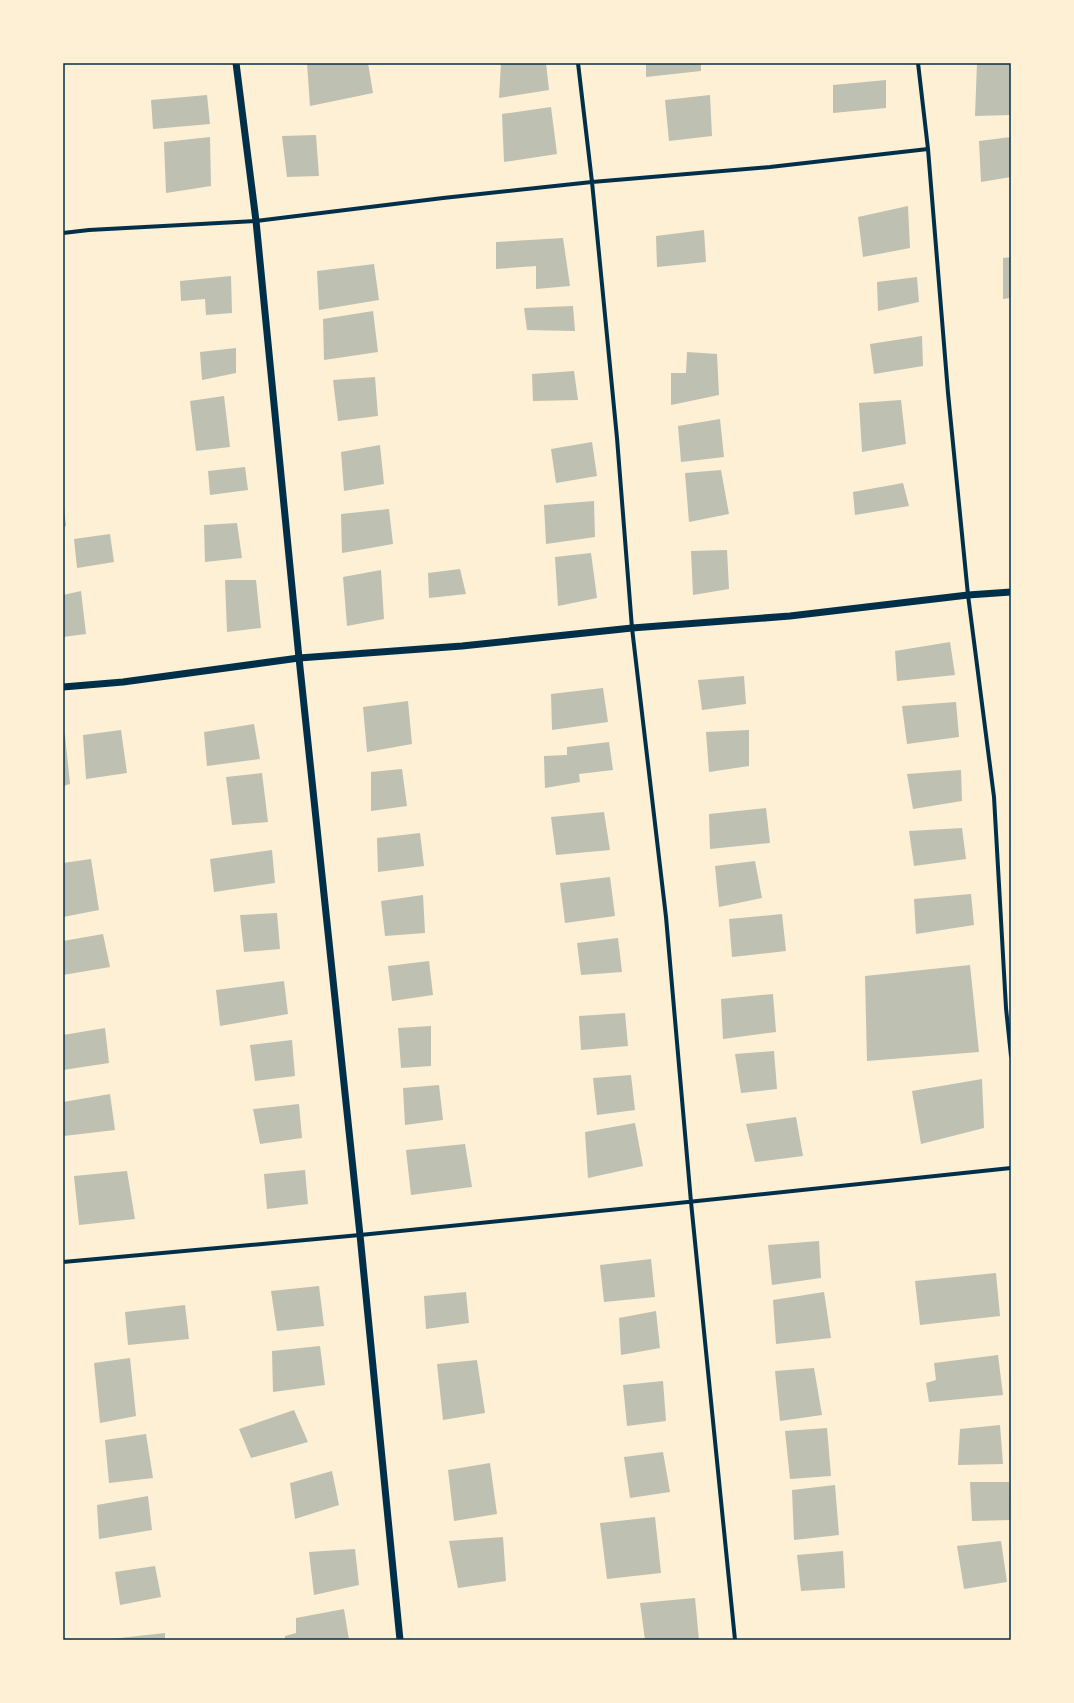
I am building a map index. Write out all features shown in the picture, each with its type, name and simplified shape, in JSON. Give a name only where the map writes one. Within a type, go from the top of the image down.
[{"type":"street","points":[[236,63],[256,221],[299,658],[360,1235],[400,1640]]},
{"type":"street","points":[[578,63],[592,182],[617,438],[632,628],[666,917],[691,1202],[735,1640]]},
{"type":"street","points":[[918,63],[928,150],[948,393],[968,595],[994,798],[1006,1008],[1011,1056]]},
{"type":"street","points":[[63,233],[256,221],[443,198],[592,182],[770,167],[928,150]]},
{"type":"street","points":[[63,687],[123,682],[299,658],[462,646],[632,628],[790,616],[968,595],[1011,592]]},
{"type":"street","points":[[63,1262],[360,1235],[1011,1168]]},
{"type":"building","points":[[307,63],[368,63],[373,93],[310,106]]},
{"type":"building","points":[[501,63],[546,63],[549,90],[499,98]]},
{"type":"building","points":[[646,63],[701,63],[701,71],[646,77]]},
{"type":"building","points":[[977,63],[1011,63],[1011,115],[975,116]]},
{"type":"building","points":[[886,80],[886,108],[833,113],[833,85]]},
{"type":"building","points":[[207,95],[210,124],[153,129],[151,100]]},
{"type":"building","points":[[710,95],[712,136],[669,141],[665,100]]},
{"type":"building","points":[[551,107],[557,154],[504,162],[502,114]]},
{"type":"building","points":[[316,135],[319,176],[287,177],[282,136]]},
{"type":"building","points":[[210,137],[211,186],[166,193],[164,142]]},
{"type":"building","points":[[1011,137],[1011,177],[981,182],[979,141]]},
{"type":"building","points":[[908,206],[910,248],[863,257],[858,217]]},
{"type":"building","points":[[704,230],[706,262],[657,267],[656,236]]},
{"type":"building","points":[[563,238],[570,286],[536,289],[536,266],[496,269],[496,242]]},
{"type":"building","points":[[1011,257],[1011,298],[1003,299],[1003,258]]},
{"type":"building","points":[[374,264],[379,300],[319,310],[317,271]]},
{"type":"building","points":[[231,276],[232,313],[206,315],[205,299],[181,301],[180,281]]},
{"type":"building","points":[[917,277],[919,302],[878,311],[877,282]]},
{"type":"building","points":[[573,306],[575,331],[527,330],[524,308]]},
{"type":"building","points":[[373,311],[378,352],[324,360],[323,319]]},
{"type":"building","points":[[922,336],[923,366],[874,374],[870,344]]},
{"type":"building","points":[[236,348],[236,373],[202,380],[200,352]]},
{"type":"building","points":[[687,352],[717,354],[719,395],[671,405],[671,373],[686,373]]},
{"type":"building","points":[[574,371],[578,400],[533,401],[532,374]]},
{"type":"building","points":[[375,377],[378,416],[338,421],[333,380]]},
{"type":"building","points":[[224,396],[230,447],[196,451],[190,401]]},
{"type":"building","points":[[901,400],[906,444],[862,452],[859,403]]},
{"type":"building","points":[[720,419],[724,457],[681,462],[678,426]]},
{"type":"building","points":[[592,442],[597,476],[556,483],[551,449]]},
{"type":"building","points":[[380,445],[384,484],[344,491],[341,452]]},
{"type":"building","points":[[245,467],[248,490],[210,495],[208,471]]},
{"type":"building","points":[[721,470],[729,514],[689,522],[685,473]]},
{"type":"building","points":[[903,483],[909,506],[855,515],[853,492]]},
{"type":"building","points":[[63,498],[66,526],[63,527]]},
{"type":"building","points":[[594,501],[595,537],[546,544],[544,505]]},
{"type":"building","points":[[389,509],[393,544],[342,553],[341,514]]},
{"type":"building","points":[[237,523],[242,558],[205,562],[204,525]]},
{"type":"building","points":[[110,534],[114,562],[77,568],[74,539]]},
{"type":"building","points":[[727,550],[729,589],[693,595],[691,551]]},
{"type":"building","points":[[591,553],[597,598],[558,606],[555,557]]},
{"type":"building","points":[[460,569],[466,594],[429,598],[428,573]]},
{"type":"building","points":[[381,570],[384,619],[347,626],[343,577]]},
{"type":"building","points":[[225,580],[256,580],[261,628],[227,632]]},
{"type":"building","points":[[81,591],[86,634],[63,637],[63,595]]},
{"type":"building","points":[[950,642],[955,675],[897,681],[895,651]]},
{"type":"building","points":[[744,676],[746,704],[702,710],[698,680]]},
{"type":"building","points":[[603,688],[608,722],[552,730],[551,694]]},
{"type":"building","points":[[408,701],[412,744],[367,752],[363,707]]},
{"type":"building","points":[[956,702],[959,737],[907,744],[902,706]]},
{"type":"building","points":[[254,724],[260,759],[207,766],[204,732]]},
{"type":"building","points":[[121,730],[127,773],[86,779],[83,735]]},
{"type":"building","points":[[749,730],[749,766],[709,772],[706,732]]},
{"type":"building","points":[[63,735],[65,735],[70,784],[63,786]]},
{"type":"building","points":[[609,742],[613,770],[579,774],[580,782],[545,788],[544,756],[567,755],[567,747]]},
{"type":"building","points":[[402,769],[407,806],[371,811],[371,772]]},
{"type":"building","points":[[961,770],[962,801],[913,809],[907,774]]},
{"type":"building","points":[[262,773],[268,822],[232,825],[226,777]]},
{"type":"building","points":[[766,808],[770,843],[710,849],[709,814]]},
{"type":"building","points":[[604,812],[610,850],[556,855],[551,817]]},
{"type":"building","points":[[962,828],[966,859],[914,866],[909,831]]},
{"type":"building","points":[[420,833],[424,866],[378,872],[377,838]]},
{"type":"building","points":[[272,850],[275,883],[214,892],[210,859]]},
{"type":"building","points":[[91,859],[99,910],[63,917],[63,863]]},
{"type":"building","points":[[755,861],[762,898],[719,907],[715,866]]},
{"type":"building","points":[[610,877],[615,916],[565,923],[560,883]]},
{"type":"building","points":[[971,894],[974,925],[916,934],[914,899]]},
{"type":"building","points":[[423,895],[425,933],[385,936],[381,901]]},
{"type":"building","points":[[277,913],[280,949],[244,952],[240,915]]},
{"type":"building","points":[[782,914],[786,951],[732,957],[729,919]]},
{"type":"building","points":[[103,934],[110,967],[63,975],[63,941]]},
{"type":"building","points":[[618,938],[622,972],[581,975],[577,943]]},
{"type":"building","points":[[429,961],[433,995],[392,1001],[388,966]]},
{"type":"building","points":[[970,965],[979,1052],[867,1061],[865,976]]},
{"type":"building","points":[[284,981],[288,1014],[220,1026],[216,990]]},
{"type":"building","points":[[773,994],[776,1032],[723,1039],[721,999]]},
{"type":"building","points":[[625,1013],[628,1046],[581,1050],[579,1016]]},
{"type":"building","points":[[431,1026],[431,1066],[401,1068],[398,1028]]},
{"type":"building","points":[[105,1028],[109,1063],[63,1070],[63,1035]]},
{"type":"building","points":[[292,1040],[295,1076],[255,1081],[250,1045]]},
{"type":"building","points":[[774,1051],[777,1089],[741,1093],[735,1054]]},
{"type":"building","points":[[631,1075],[635,1110],[597,1115],[593,1078]]},
{"type":"building","points":[[982,1079],[984,1128],[921,1144],[912,1091]]},
{"type":"building","points":[[439,1085],[443,1120],[405,1125],[403,1088]]},
{"type":"building","points":[[110,1094],[115,1130],[64,1136],[63,1102]]},
{"type":"building","points":[[299,1104],[302,1138],[260,1144],[253,1109]]},
{"type":"building","points":[[796,1117],[803,1156],[755,1162],[746,1124]]},
{"type":"building","points":[[635,1123],[643,1166],[588,1178],[585,1132]]},
{"type":"building","points":[[465,1144],[472,1187],[411,1195],[406,1150]]},
{"type":"building","points":[[305,1170],[308,1204],[267,1209],[264,1174]]},
{"type":"building","points":[[127,1171],[135,1219],[79,1225],[74,1176]]},
{"type":"building","points":[[819,1241],[821,1278],[772,1285],[768,1245]]},
{"type":"building","points":[[651,1259],[655,1297],[604,1302],[600,1265]]},
{"type":"building","points":[[996,1273],[1000,1316],[920,1325],[915,1281]]},
{"type":"building","points":[[319,1286],[324,1326],[277,1331],[271,1291]]},
{"type":"building","points":[[466,1292],[469,1323],[426,1329],[424,1296]]},
{"type":"building","points":[[824,1292],[831,1338],[776,1344],[773,1300]]},
{"type":"building","points":[[185,1305],[189,1339],[128,1345],[125,1312]]},
{"type":"building","points":[[656,1311],[660,1348],[621,1355],[619,1318]]},
{"type":"building","points":[[320,1346],[325,1385],[273,1392],[272,1351]]},
{"type":"building","points":[[998,1355],[1003,1395],[929,1402],[926,1383],[936,1380],[934,1363]]},
{"type":"building","points":[[130,1358],[136,1416],[100,1423],[94,1363]]},
{"type":"building","points":[[477,1360],[485,1413],[443,1420],[437,1364]]},
{"type":"building","points":[[814,1368],[822,1415],[780,1421],[775,1371]]},
{"type":"building","points":[[663,1381],[666,1421],[627,1426],[623,1385]]},
{"type":"building","points":[[294,1410],[308,1442],[251,1458],[239,1429]]},
{"type":"building","points":[[1000,1425],[1003,1464],[958,1465],[960,1429]]},
{"type":"building","points":[[827,1428],[831,1476],[790,1479],[785,1431]]},
{"type":"building","points":[[146,1434],[153,1478],[109,1483],[105,1440]]},
{"type":"building","points":[[663,1452],[670,1492],[630,1498],[624,1457]]},
{"type":"building","points":[[490,1463],[497,1514],[454,1521],[448,1470]]},
{"type":"building","points":[[332,1471],[339,1505],[295,1519],[290,1483]]},
{"type":"building","points":[[970,1482],[1009,1482],[1011,1520],[972,1521]]},
{"type":"building","points":[[835,1485],[839,1535],[794,1540],[792,1490]]},
{"type":"building","points":[[148,1496],[152,1530],[99,1539],[97,1505]]},
{"type":"building","points":[[655,1517],[661,1573],[607,1579],[600,1523]]},
{"type":"building","points":[[503,1537],[506,1581],[458,1588],[449,1541]]},
{"type":"building","points":[[1001,1541],[1007,1582],[964,1589],[957,1546]]},
{"type":"building","points":[[355,1549],[359,1585],[314,1595],[309,1552]]},
{"type":"building","points":[[843,1551],[845,1588],[801,1591],[797,1555]]},
{"type":"building","points":[[155,1566],[161,1597],[120,1605],[115,1572]]},
{"type":"building","points":[[695,1598],[699,1640],[645,1640],[640,1603]]},
{"type":"building","points":[[344,1609],[349,1640],[285,1640],[285,1636],[296,1633],[296,1618]]},
{"type":"building","points":[[165,1633],[165,1640],[111,1640],[111,1639]]}]
